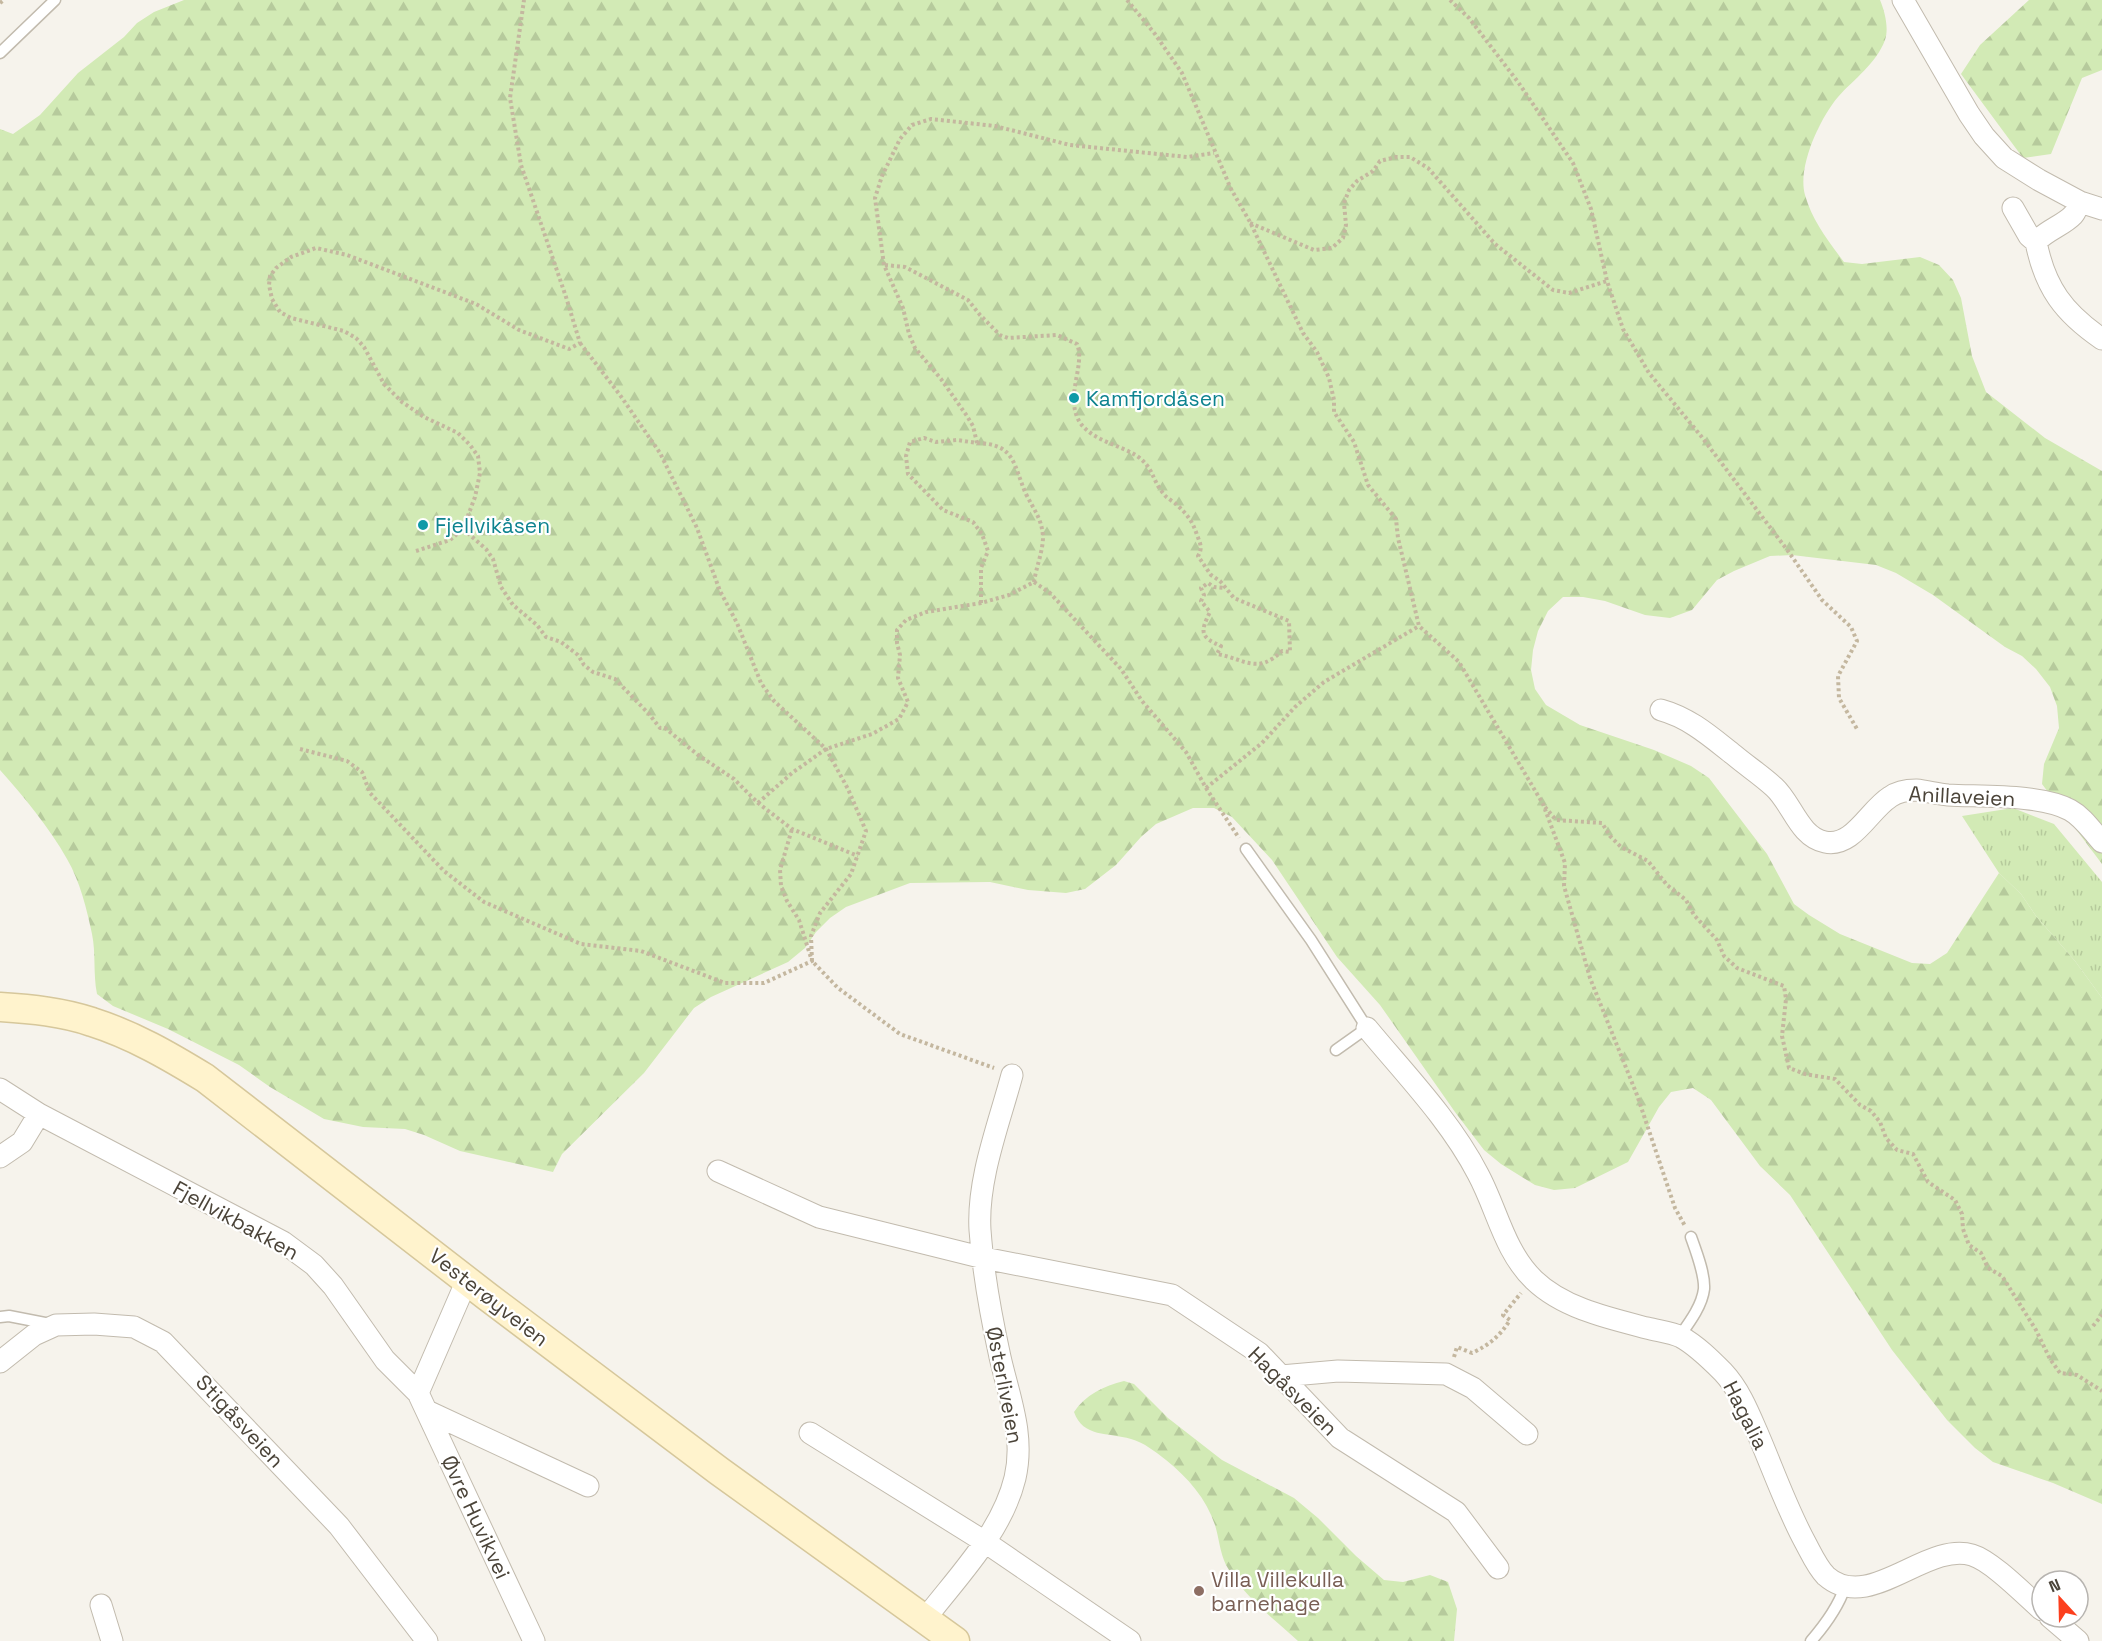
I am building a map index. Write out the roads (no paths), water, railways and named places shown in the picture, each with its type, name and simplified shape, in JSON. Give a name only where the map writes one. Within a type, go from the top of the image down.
[{"type":"main road","name":"Vesterøyveien","points":[[0,1007],[69,1015],[92,1021],[162,1052],[206,1078],[719,1471],[955,1641]]},
{"type":"street","points":[[1903,0],[1956,94],[1984,136],[2004,158],[2039,180],[2080,201],[2102,209]]},
{"type":"street","points":[[2036,242],[2042,235],[2052,231],[2073,215],[2080,201]]},
{"type":"street","points":[[2013,208],[2029,236],[2036,242],[2042,267],[2058,300],[2086,329],[2102,339]]},
{"type":"street","name":"Anillaveien","points":[[1661,710],[1675,713],[1696,724],[1775,788],[1790,806],[1805,832],[1824,842],[1834,843],[1846,838],[1890,796],[1904,791],[1917,790],[1944,795],[2033,800],[2053,804],[2080,817],[2102,842]]},
{"type":"street","name":"Hagalia","points":[[1367,1028],[1461,1146],[1479,1175],[1505,1238],[1532,1278],[1560,1298],[1582,1308],[1680,1337],[1700,1351],[1724,1373],[1741,1396],[1800,1532],[1814,1558],[1826,1575],[1845,1587]]},
{"type":"street","name":"Østerliveien","points":[[925,1619],[985,1542],[1009,1498],[1019,1454],[1018,1433],[1011,1396],[992,1321],[980,1229],[984,1175],[1012,1075]]},
{"type":"street","name":"Fjellvikbakken","points":[[0,1089],[39,1114],[283,1242],[314,1265],[333,1286],[385,1360],[422,1402]]},
{"type":"street","points":[[0,1157],[22,1142],[39,1114]]},
{"type":"street","points":[[718,1171],[819,1217],[984,1258]]},
{"type":"street","name":"Hagåsveien","points":[[984,1258],[1172,1294],[1259,1353],[1340,1438],[1456,1512],[1498,1568]]},
{"type":"street","points":[[467,1280],[422,1402],[588,1486]]},
{"type":"street","name":"Stigåsveien","points":[[0,1362],[34,1335],[56,1325],[94,1324],[134,1327],[163,1342],[339,1526],[427,1641]]},
{"type":"street","points":[[1281,1376],[1338,1371],[1446,1374],[1473,1388],[1527,1434]]},
{"type":"street","name":"Øvre Huvikvei","points":[[422,1402],[534,1641]]},
{"type":"street","points":[[810,1433],[985,1542],[1130,1641]]},
{"type":"street","points":[[1845,1587],[1863,1586],[1881,1581],[1933,1559],[1958,1552],[1974,1555],[1994,1568],[2030,1600]]},
{"type":"street","points":[[100,1605],[112,1641]]},
{"type":"street","points":[[2064,1629],[2078,1641]]},
{"type":"lane","points":[[0,53],[55,0]]},
{"type":"lane","points":[[1246,849],[1311,940],[1367,1028],[1336,1050]]},
{"type":"lane","points":[[1680,1337],[1695,1314],[1704,1289],[1700,1263],[1691,1237]]},
{"type":"lane","points":[[0,1317],[9,1316],[56,1325]]},
{"type":"lane","points":[[1811,1641],[1824,1626],[1845,1587]]},
{"type":"place","name":"Kamfjordåsen","points":[[1074,398]]},
{"type":"place","name":"Fjellvikåsen","points":[[423,525]]},
{"type":"place","name":"Villa Villekulla barnehage","points":[[1199,1591]]}]
